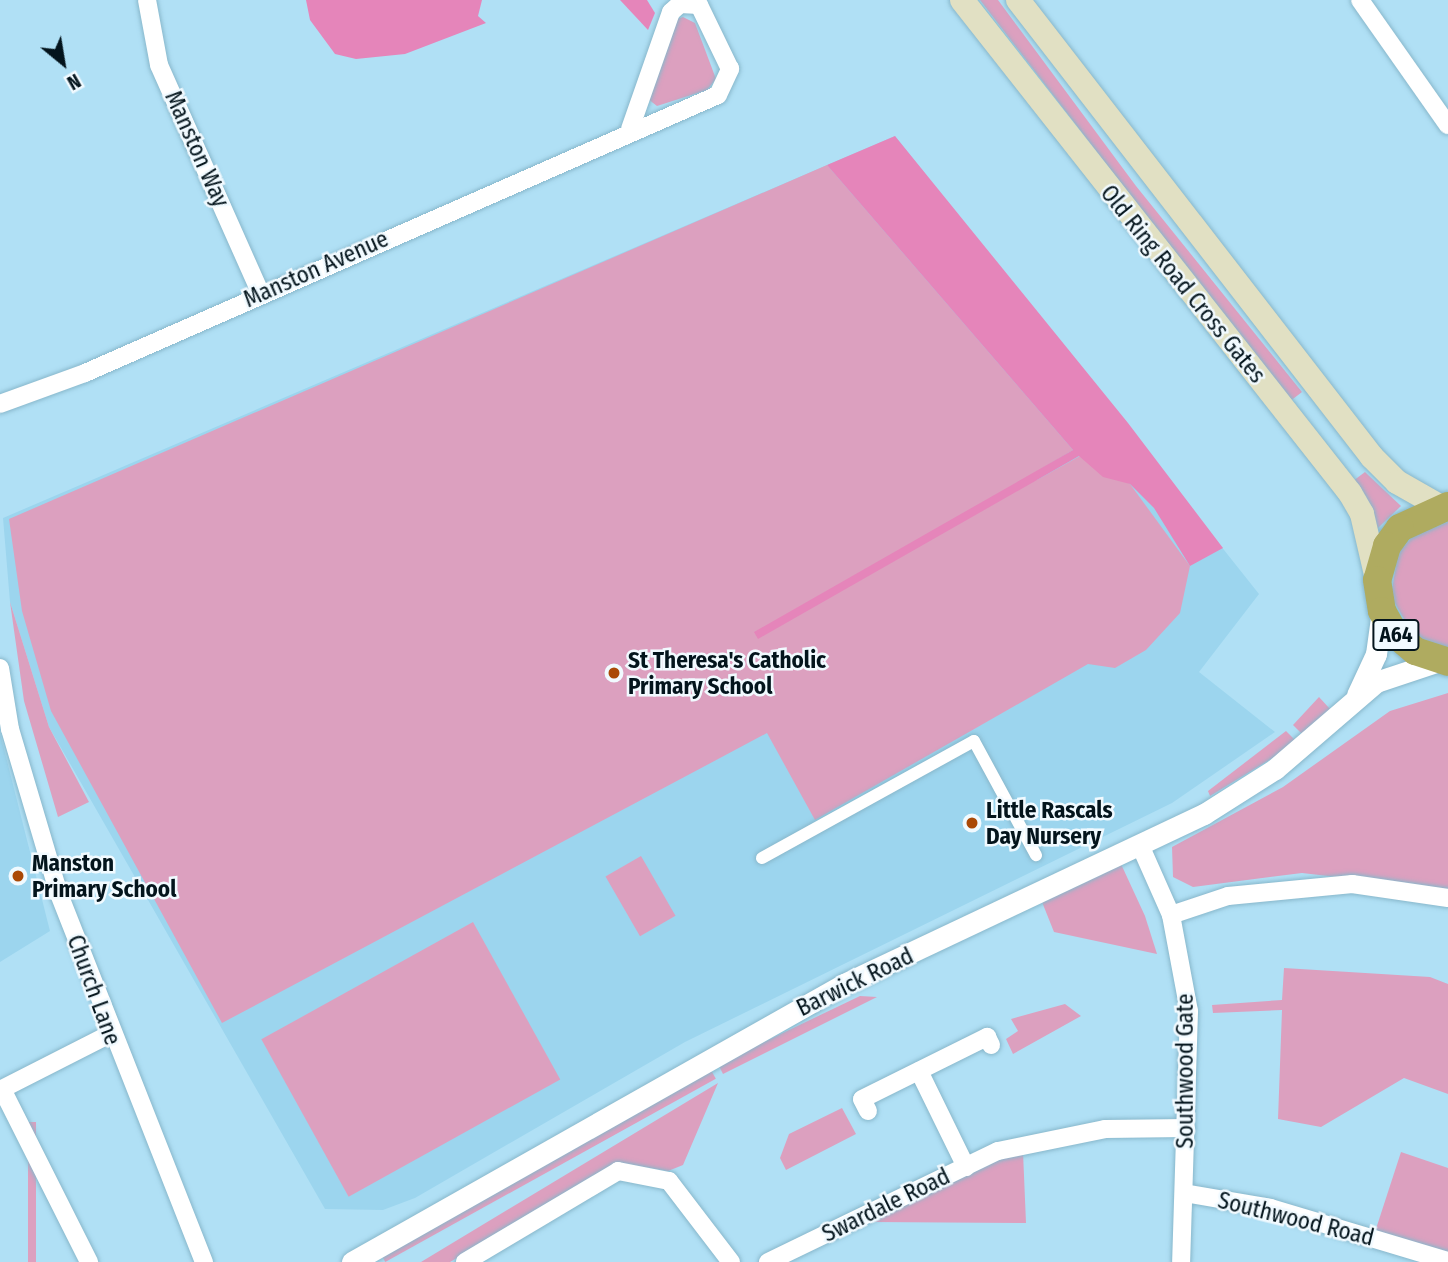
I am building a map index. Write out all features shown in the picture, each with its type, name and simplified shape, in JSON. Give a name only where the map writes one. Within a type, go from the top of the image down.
[{"type":"highway","name":"A64","points":[[1443,661],[1395,634],[1382,611],[1377,580],[1387,546],[1401,528],[1445,506]]},
{"type":"main road","name":"Old Ring Road Cross Gates","points":[[962,0],[1350,493],[1362,514],[1377,580]]},
{"type":"main road","name":"Old Ring Road Cross Gates","points":[[1018,0],[1372,457],[1398,482],[1445,506]]},
{"type":"street","name":"Manston Way","points":[[147,0],[159,65],[261,293]]},
{"type":"street","points":[[1360,0],[1448,125]]},
{"type":"street","name":"Manston Avenue","points":[[0,404],[29,398],[630,129],[718,95],[728,84],[730,69],[699,5],[687,2],[671,12],[630,129]]},
{"type":"street","name":"Barwick Road","points":[[1355,700],[1376,654],[1382,611]]},
{"type":"street","name":"Barwick Road","points":[[352,1262],[832,991],[1140,845],[1244,791],[1376,682],[1443,661]]},
{"type":"street","name":"Church Lane","points":[[0,668],[10,730],[55,881],[110,1034],[204,1262]]},
{"type":"street","points":[[762,859],[974,741],[1036,855]]},
{"type":"street","name":"Southwood Gate","points":[[1140,845],[1171,915],[1189,1011],[1181,1262]]},
{"type":"street","points":[[1171,915],[1228,896],[1352,884],[1448,898]]},
{"type":"street","points":[[89,1262],[1,1089],[110,1034]]},
{"type":"street","points":[[868,1111],[862,1100],[987,1037],[991,1045]]},
{"type":"street","name":"Swardale Road","points":[[919,1071],[966,1167]]},
{"type":"street","name":"Swardale Road","points":[[768,1262],[998,1151],[1105,1129],[1186,1128]]},
{"type":"street","points":[[467,1262],[618,1171],[669,1181],[731,1262]]},
{"type":"street","name":"Southwood Road","points":[[1184,1193],[1271,1208],[1448,1261]]},
{"type":"shaded area","points":[[306,0],[482,0],[478,16],[486,23],[405,54],[356,59],[335,54],[310,20]]},
{"type":"shaded area","points":[[620,0],[647,0],[655,13],[648,30]]},
{"type":"shaded area","points":[[980,0],[998,0],[1136,186],[1302,392],[1289,402]]},
{"type":"shaded area","points":[[683,17],[695,23],[716,79],[707,90],[657,106],[648,99],[674,20]]},
{"type":"shaded area","name":"St Theresa's Catholic Primary School","points":[[895,136],[1259,594],[1199,672],[1275,732],[1172,803],[685,1042],[415,1198],[383,1210],[325,1209],[49,727],[10,602],[3,518]]},
{"type":"shaded area","points":[[895,136],[1128,423],[1223,548],[1190,566],[1154,508],[1130,484],[1103,477],[1079,456],[758,639],[754,632],[1073,450],[827,165]]},
{"type":"shaded area","name":"St Theresa's Catholic Primary School","points":[[827,165],[1073,450],[1034,473],[1037,480],[1080,456],[1130,484],[1190,566],[1180,613],[1146,650],[1115,668],[1088,664],[815,820],[767,733],[222,1023],[51,711],[22,611],[9,519]]},
{"type":"shaded area","points":[[1365,472],[1401,506],[1377,529],[1353,481]]},
{"type":"shaded area","points":[[1448,522],[1448,648],[1413,635],[1391,596],[1398,553],[1414,535]]},
{"type":"shaded area","points":[[10,602],[49,727],[89,802],[58,817],[24,701]]},
{"type":"shaded area","points":[[1448,693],[1448,890],[1302,873],[1193,887],[1173,877],[1172,847],[1283,787],[1390,711]]},
{"type":"shaded area","points":[[1319,697],[1330,709],[1302,734],[1293,725]]},
{"type":"shaded area","points":[[1286,731],[1295,740],[1279,754],[1210,796],[1208,791]]},
{"type":"shaded area","name":"Manston Primary School","points":[[0,733],[50,931],[0,962]]},
{"type":"shaded area","points":[[641,856],[676,916],[640,936],[605,876]]},
{"type":"shaded area","points":[[1121,864],[1145,916],[1157,954],[1054,932],[1042,902]]},
{"type":"shaded area","points":[[473,922],[560,1079],[349,1197],[261,1039]]},
{"type":"shaded area","points":[[1284,968],[1430,977],[1448,984],[1448,1094],[1404,1078],[1321,1127],[1278,1119],[1282,1010],[1213,1013],[1212,1005],[1282,1000]]},
{"type":"shaded area","points":[[860,996],[877,997],[723,1074],[718,1064]]},
{"type":"shaded area","points":[[1065,1004],[1081,1016],[1013,1054],[1006,1039],[1018,1031],[1011,1019]]},
{"type":"shaded area","points":[[711,1070],[716,1079],[385,1262],[380,1253]]},
{"type":"shaded area","points":[[718,1083],[683,1165],[668,1171],[620,1163],[450,1262],[421,1262]]},
{"type":"shaded area","points":[[842,1108],[856,1134],[786,1170],[780,1158],[789,1134]]},
{"type":"shaded area","points":[[28,1122],[36,1122],[36,1262],[28,1262]]},
{"type":"shaded area","points":[[1023,1152],[1026,1223],[873,1222],[984,1165]]},
{"type":"shaded area","points":[[1401,1152],[1448,1168],[1448,1261],[1373,1238]]},
{"type":"place","name":"St Theresa's Catholic Primary School","points":[[614,673]]},
{"type":"place","name":"Little Rascals Day Nursery","points":[[972,823]]},
{"type":"place","name":"Manston Primary School","points":[[18,876]]}]
